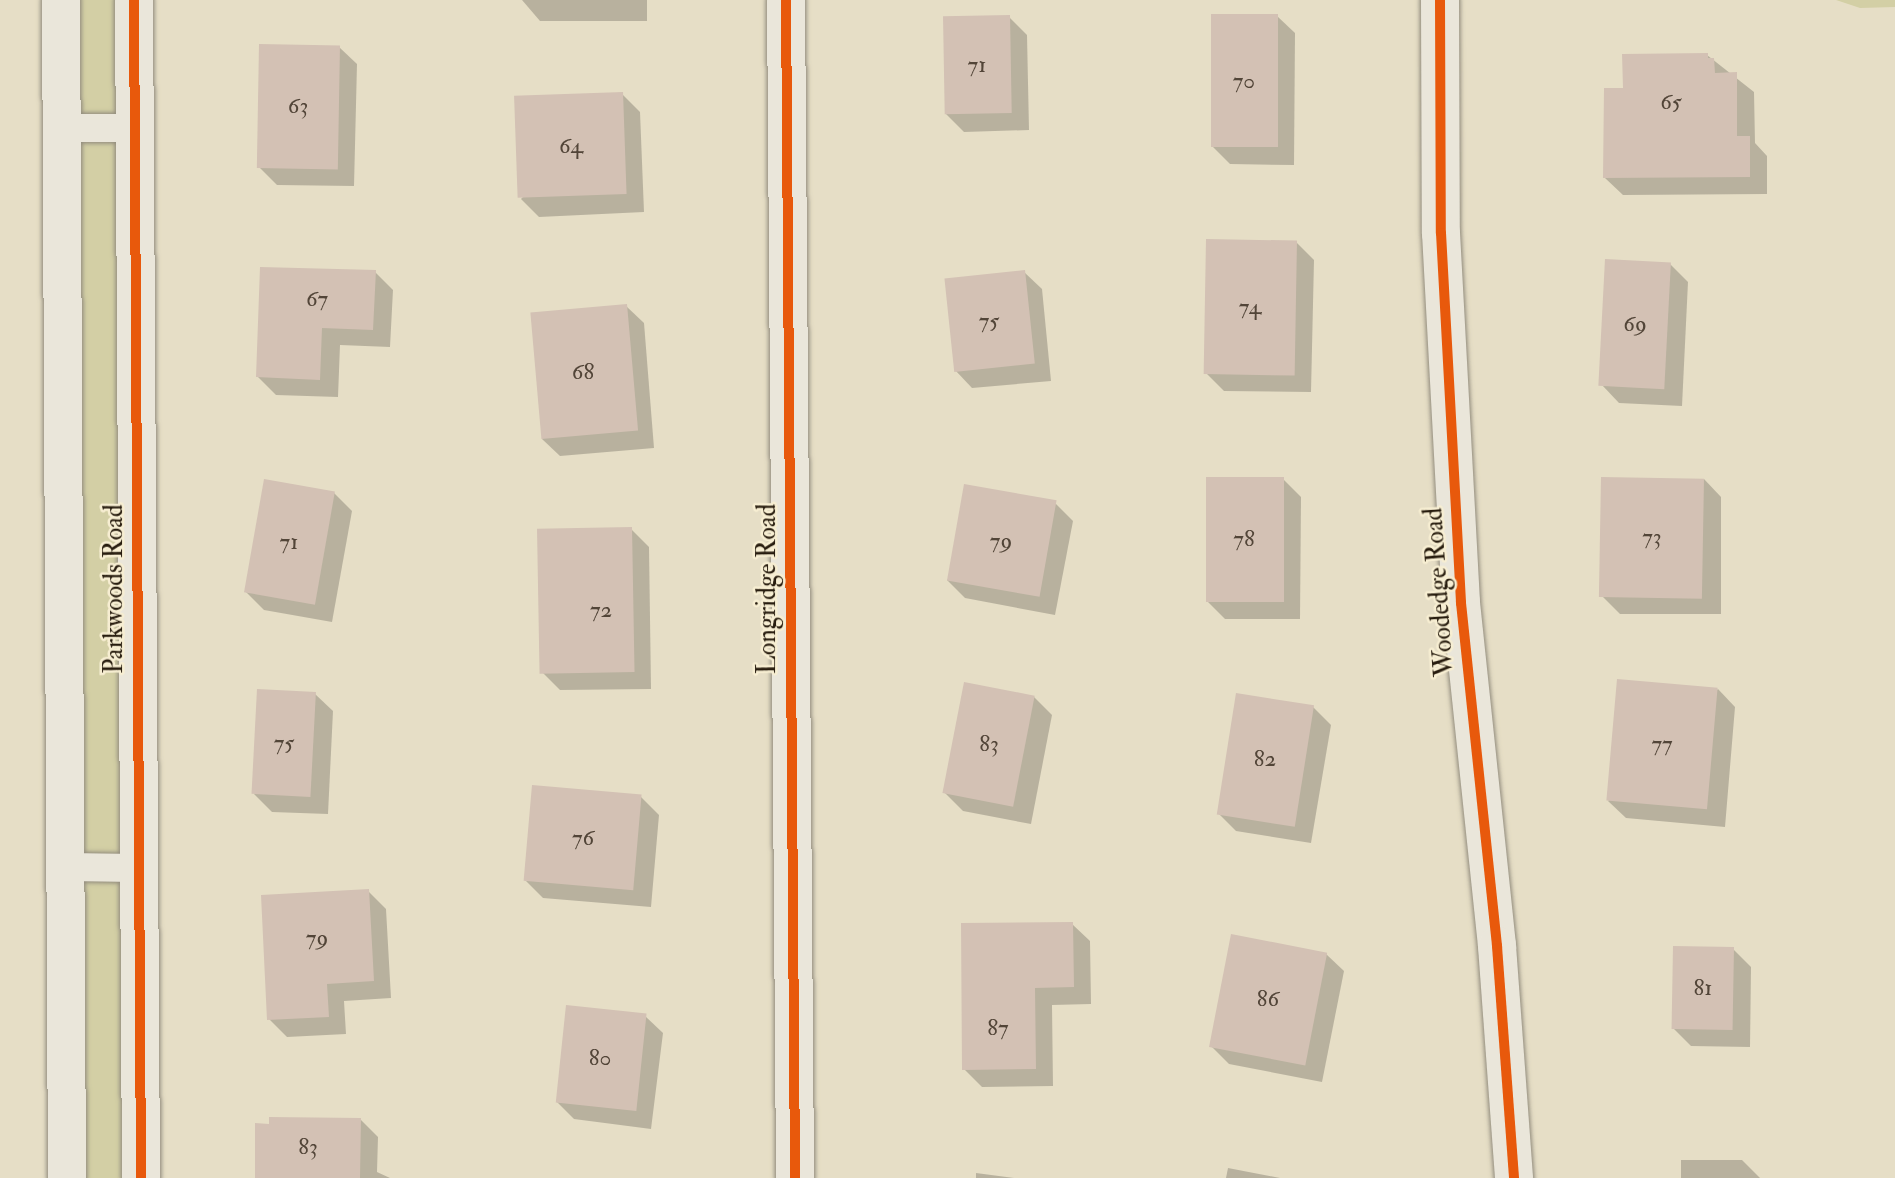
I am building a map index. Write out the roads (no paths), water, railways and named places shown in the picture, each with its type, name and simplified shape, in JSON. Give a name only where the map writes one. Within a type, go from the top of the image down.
[{"type":"street","name":"Parkwoods Road","points":[[61,0],[67,1178]]},
{"type":"street","name":"Parkwoods Road","points":[[134,0],[141,1178]]},
{"type":"street","name":"Longridge Road","points":[[786,0],[794,1178]]},
{"type":"street","name":"Woodedge Road","points":[[1440,0],[1441,233],[1461,589],[1497,946],[1514,1178]]},
{"type":"lane","points":[[62,128],[134,128]]},
{"type":"lane","points":[[65,867],[139,867]]}]
